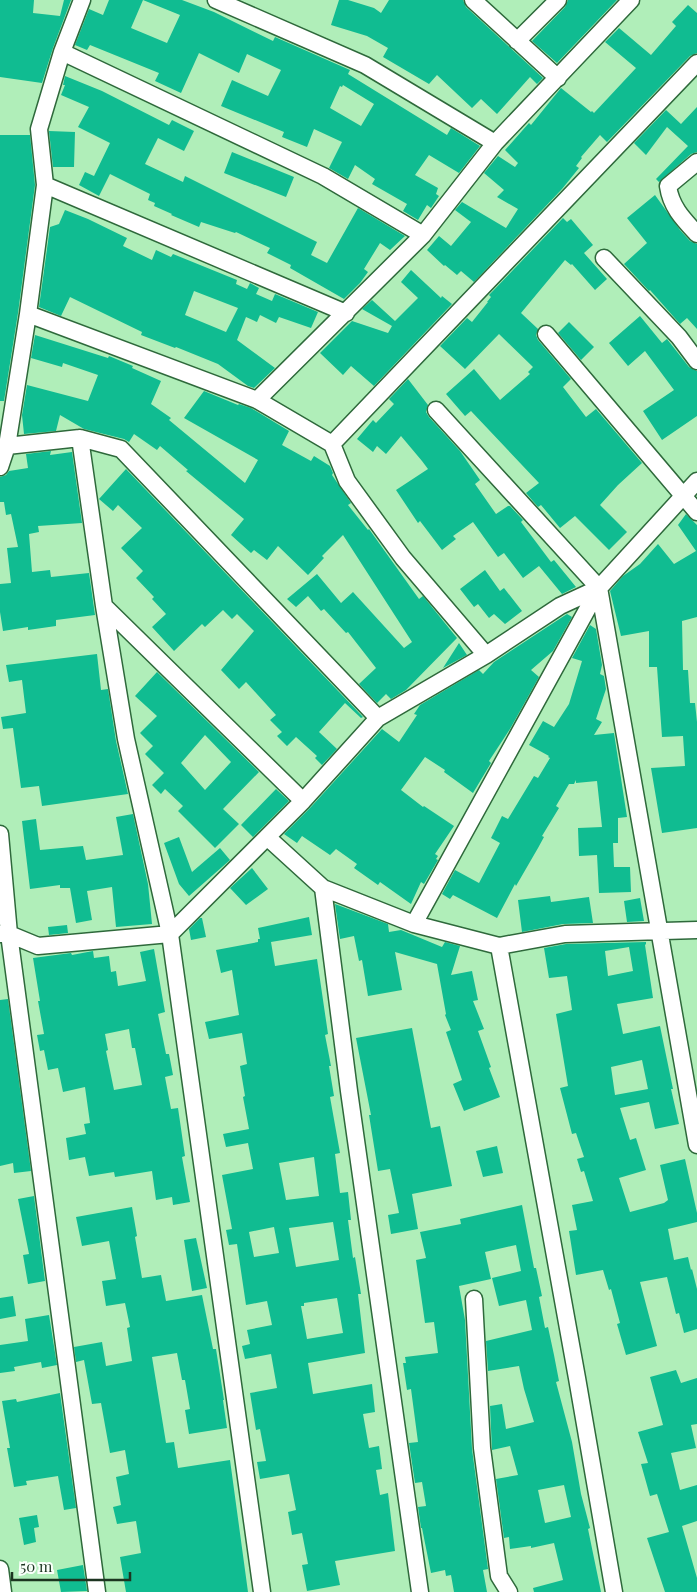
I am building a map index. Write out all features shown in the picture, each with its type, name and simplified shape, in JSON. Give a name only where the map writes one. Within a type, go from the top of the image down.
[{"type":"street","points":[[0,467],[7,446],[28,314],[45,185],[39,129],[62,52],[82,0]]},
{"type":"street","points":[[216,0],[365,65],[495,143]]},
{"type":"street","points":[[474,0],[558,78]]},
{"type":"street","points":[[517,40],[558,0]]},
{"type":"street","points":[[257,400],[423,235],[495,143],[631,0]]},
{"type":"street","points":[[62,52],[323,176],[423,235]]},
{"type":"street","points":[[332,444],[697,63]]},
{"type":"street","points":[[697,162],[668,186],[670,198],[680,216],[697,234]]},
{"type":"street","points":[[45,185],[346,312]]},
{"type":"street","points":[[604,258],[679,337],[697,361]]},
{"type":"street","points":[[28,314],[257,400],[332,444],[347,481],[403,558],[486,655]]},
{"type":"street","points":[[546,334],[697,512]]},
{"type":"street","points":[[436,410],[599,588],[697,1145]]},
{"type":"street","points":[[7,446],[80,438],[121,449],[378,718]]},
{"type":"street","points":[[80,438],[104,606],[126,738],[170,934],[262,1592]]},
{"type":"street","points":[[414,924],[599,588],[697,481]]},
{"type":"street","points":[[5,934],[38,946],[170,934],[303,801],[378,718],[486,655],[560,606],[599,588]]},
{"type":"street","points":[[104,606],[303,801]]},
{"type":"street","points":[[0,834],[5,934],[97,1592]]},
{"type":"street","points":[[268,837],[323,888],[414,924],[498,946],[565,934],[697,930]]},
{"type":"street","points":[[323,888],[349,1090],[420,1592]]},
{"type":"street","points":[[498,946],[576,1368],[614,1592]]},
{"type":"street","points":[[474,1299],[482,1448],[499,1576],[508,1592]]},
{"type":"street","points":[[0,1569],[3,1592]]},
{"type":"building","points":[[0,0],[34,0],[33,13],[60,16],[64,0],[71,0],[42,83],[0,77]]},
{"type":"building","points":[[109,0],[143,0],[182,0],[214,12],[273,41],[275,37],[350,70],[348,74],[447,135],[451,128],[480,146],[459,173],[429,155],[415,175],[438,188],[436,194],[439,196],[431,208],[427,205],[418,220],[403,211],[407,204],[372,184],[375,179],[355,165],[348,179],[329,168],[342,142],[314,129],[307,147],[282,137],[284,132],[221,106],[232,80],[268,96],[281,70],[247,54],[239,73],[199,53],[181,93],[155,81],[159,73],[90,45],[87,50],[75,45],[89,9],[103,15]],"holes":[[[143,0],[180,15],[167,43],[131,28]],[[343,85],[374,104],[361,126],[330,108],[340,86],[342,87]]]},
{"type":"building","points":[[339,0],[348,0],[374,8],[381,13],[389,0],[463,0],[466,7],[543,78],[537,84],[530,77],[497,114],[481,99],[472,108],[437,75],[429,84],[383,57],[388,48],[367,36],[331,25]]},
{"type":"building","points":[[568,0],[617,0],[557,63],[532,41],[565,7]]},
{"type":"building","points":[[688,5],[697,13],[697,53],[690,56],[607,142],[600,135],[581,157],[576,166],[579,168],[562,189],[474,282],[461,271],[457,275],[427,250],[439,236],[451,246],[471,222],[455,210],[462,202],[506,228],[518,209],[497,197],[504,190],[484,173],[498,156],[515,167],[518,163],[505,150],[529,123],[531,125],[561,88],[594,113],[636,68],[605,42],[619,28],[651,55],[676,26],[672,22]]},
{"type":"building","points":[[65,76],[102,91],[169,125],[172,120],[194,131],[184,151],[158,138],[145,164],[183,182],[185,176],[317,242],[311,255],[327,263],[358,208],[405,236],[390,250],[380,243],[364,269],[368,272],[344,299],[290,268],[291,265],[267,253],[270,248],[236,232],[201,222],[199,227],[171,215],[154,206],[155,203],[148,200],[150,194],[110,174],[99,196],[79,185],[85,172],[94,176],[110,143],[78,127],[89,107],[61,95],[65,85],[63,85]]},
{"type":"building","points":[[697,107],[697,152],[691,154],[659,182],[656,179],[688,146],[667,127],[646,155],[634,143],[666,110],[681,124]]},
{"type":"building","points":[[49,131],[75,132],[74,167],[53,167]]},
{"type":"building","points":[[0,135],[30,135],[35,185],[4,401],[0,401]]},
{"type":"building","points":[[232,152],[294,177],[286,197],[224,173]]},
{"type":"building","points":[[655,195],[680,230],[690,241],[697,244],[697,329],[687,318],[680,324],[624,264],[647,243],[627,218]]},
{"type":"building","points":[[65,210],[127,238],[123,246],[152,260],[156,250],[171,257],[173,254],[237,280],[236,284],[247,289],[250,283],[259,288],[256,294],[272,301],[275,294],[318,312],[311,328],[279,317],[276,323],[260,315],[257,322],[246,317],[237,340],[275,368],[254,388],[248,386],[218,364],[141,335],[142,332],[70,297],[61,316],[39,307],[50,227],[59,224]],"holes":[[[194,291],[238,308],[226,332],[185,315]]]},
{"type":"building","points":[[563,218],[567,222],[571,219],[593,245],[584,253],[607,279],[595,290],[572,264],[565,260],[521,313],[538,329],[536,335],[538,340],[571,379],[563,387],[586,417],[596,409],[642,463],[600,505],[627,532],[609,550],[575,516],[560,528],[541,505],[538,507],[526,493],[539,483],[471,411],[465,416],[446,394],[474,369],[500,400],[530,374],[528,372],[533,367],[499,334],[465,369],[440,346],[467,318],[472,322],[488,302],[491,297],[489,295]]},
{"type":"building","points":[[411,270],[441,298],[442,296],[452,304],[374,386],[351,366],[343,375],[320,353],[352,321],[388,333],[392,326],[362,309],[372,300],[395,321],[418,298],[401,282]]},
{"type":"building","points":[[640,316],[662,343],[667,339],[689,367],[697,371],[697,416],[662,440],[643,411],[674,390],[645,351],[628,366],[609,343]]},
{"type":"building","points":[[569,322],[594,347],[581,360],[558,333]]},
{"type":"building","points":[[35,335],[108,358],[109,356],[161,381],[151,404],[171,418],[169,420],[245,483],[258,460],[184,418],[204,391],[238,405],[251,408],[289,431],[282,445],[311,461],[314,456],[330,466],[332,475],[351,503],[348,505],[369,529],[419,599],[423,596],[457,638],[406,690],[391,699],[386,694],[377,703],[359,684],[376,668],[348,632],[346,633],[324,609],[321,611],[308,596],[296,607],[287,599],[317,574],[341,603],[353,592],[404,648],[412,642],[343,535],[322,556],[324,558],[308,575],[278,546],[267,560],[254,550],[251,553],[231,535],[244,519],[186,471],[188,470],[160,446],[157,450],[134,434],[129,442],[84,429],[60,415],[56,431],[24,434],[22,415],[27,385],[88,401],[98,375],[63,363],[62,367],[31,358]]},
{"type":"building","points":[[408,379],[428,405],[426,412],[429,417],[460,451],[480,480],[475,484],[496,514],[510,506],[523,520],[521,522],[551,562],[554,560],[576,587],[562,594],[539,566],[523,578],[504,553],[498,557],[473,522],[453,536],[456,539],[442,550],[420,521],[418,523],[396,490],[428,469],[401,436],[386,454],[377,446],[373,452],[357,439],[373,420],[376,423],[394,404],[389,399]]},
{"type":"building","points":[[51,451],[50,455],[72,452],[82,523],[38,526],[39,532],[29,534],[32,572],[50,570],[51,577],[89,573],[95,615],[56,620],[56,626],[28,630],[28,627],[3,631],[0,612],[0,584],[11,583],[7,548],[18,547],[11,514],[6,515],[4,502],[0,502],[0,477],[6,475],[9,471],[28,468],[26,454]]},
{"type":"building","points":[[126,469],[363,717],[361,718],[345,703],[319,732],[337,749],[322,765],[315,758],[317,756],[296,737],[287,746],[277,736],[282,732],[270,720],[276,715],[246,682],[239,689],[221,670],[254,631],[237,614],[232,619],[223,610],[205,627],[202,624],[174,651],[152,627],[166,614],[152,599],[154,597],[136,578],[143,571],[121,548],[142,528],[118,505],[113,511],[99,499]]},
{"type":"building","points":[[686,514],[697,525],[697,617],[682,621],[683,670],[688,670],[690,703],[695,703],[697,722],[697,828],[662,833],[651,768],[685,766],[683,736],[662,737],[657,667],[649,667],[649,631],[621,636],[610,591],[623,576],[640,564],[658,544],[674,564],[696,551],[678,525]]},
{"type":"building","points":[[485,570],[500,591],[504,588],[522,611],[505,624],[494,614],[489,618],[478,604],[474,607],[460,589]]},
{"type":"building","points":[[567,614],[572,617],[553,651],[531,670],[539,677],[510,729],[489,761],[491,763],[473,793],[444,772],[445,770],[425,757],[401,790],[423,807],[454,826],[435,854],[438,856],[436,859],[438,860],[424,884],[421,882],[411,904],[380,882],[378,885],[354,868],[357,864],[336,849],[330,855],[302,836],[297,843],[284,834],[382,729],[399,742],[417,715],[414,714],[420,705],[479,670],[483,674],[494,662]]},
{"type":"building","points":[[590,625],[596,629],[602,665],[600,674],[604,676],[606,689],[596,719],[602,722],[594,735],[614,733],[627,817],[618,818],[618,843],[613,843],[614,867],[630,867],[631,892],[599,893],[597,855],[579,856],[578,828],[602,827],[597,781],[576,783],[576,780],[574,784],[569,784],[556,806],[559,808],[542,836],[544,837],[497,918],[453,895],[450,899],[442,894],[455,870],[479,883],[500,843],[491,838],[502,816],[508,819],[534,776],[538,778],[550,758],[529,745],[543,721],[554,727],[569,704],[582,661],[572,658]]},
{"type":"building","points":[[459,643],[467,655],[443,668]]},
{"type":"building","points":[[97,654],[101,690],[108,689],[116,741],[128,794],[42,806],[39,786],[21,788],[13,728],[3,729],[1,717],[26,713],[22,680],[9,682],[6,665]]},
{"type":"building","points":[[157,672],[259,772],[223,809],[239,824],[215,848],[178,811],[183,806],[165,789],[161,794],[152,785],[164,773],[145,754],[153,746],[140,733],[157,716],[135,696]],"holes":[[[205,735],[231,762],[205,790],[181,763]]]},
{"type":"building","points":[[276,789],[289,801],[253,837],[241,825]]},
{"type":"building","points":[[133,814],[148,884],[152,924],[116,927],[112,887],[87,891],[92,920],[76,923],[70,888],[60,888],[60,885],[30,889],[22,821],[36,819],[40,850],[83,846],[86,860],[123,855],[116,817]]},
{"type":"building","points":[[179,837],[192,872],[220,848],[230,860],[189,896],[179,884],[164,843]]},
{"type":"building","points":[[252,868],[268,889],[246,905],[230,888]]},
{"type":"building","points":[[550,896],[551,902],[589,897],[593,923],[563,924],[522,932],[518,900]]},
{"type":"building","points":[[640,898],[644,921],[627,922],[624,901]]},
{"type":"building","points":[[335,904],[388,924],[389,932],[401,930],[442,947],[445,942],[460,946],[451,975],[472,971],[478,1000],[473,1001],[484,1029],[478,1031],[500,1097],[464,1111],[453,1084],[462,1080],[446,1032],[451,1030],[445,1015],[437,964],[395,952],[402,990],[368,996],[362,960],[359,961],[354,936],[340,939]]},
{"type":"building","points":[[309,917],[312,935],[271,942],[275,966],[317,959],[328,1034],[325,1035],[334,1096],[330,1097],[340,1153],[335,1154],[340,1193],[348,1192],[351,1220],[348,1220],[353,1258],[355,1257],[361,1294],[358,1294],[365,1353],[308,1363],[313,1394],[372,1384],[375,1412],[363,1414],[369,1448],[379,1446],[382,1469],[376,1470],[380,1495],[388,1493],[395,1551],[335,1561],[340,1585],[307,1591],[302,1565],[308,1564],[302,1533],[292,1535],[288,1512],[296,1510],[289,1474],[260,1479],[257,1462],[266,1461],[260,1429],[256,1430],[250,1393],[277,1388],[271,1354],[245,1359],[242,1346],[250,1344],[247,1330],[272,1325],[267,1301],[246,1305],[237,1244],[229,1245],[226,1230],[232,1229],[222,1175],[253,1169],[248,1143],[226,1147],[223,1134],[249,1129],[240,1066],[247,1064],[242,1033],[209,1039],[205,1022],[239,1015],[232,970],[221,973],[216,950],[258,942],[258,939],[260,939],[258,928]],"holes":[[[314,1157],[319,1196],[286,1200],[279,1163]],[[333,1222],[339,1260],[296,1267],[289,1228]],[[274,1227],[279,1253],[254,1257],[249,1232]],[[337,1298],[343,1333],[307,1339],[301,1306],[304,1306],[304,1303]]]},
{"type":"building","points":[[202,918],[206,937],[191,940],[189,929]]},
{"type":"building","points":[[67,925],[68,933],[49,935],[48,927]]},
{"type":"building","points":[[646,942],[653,998],[617,1004],[623,1034],[660,1026],[679,1124],[655,1129],[649,1102],[620,1108],[630,1140],[636,1138],[646,1170],[619,1178],[630,1212],[664,1203],[668,1200],[660,1165],[685,1159],[697,1213],[697,1222],[668,1229],[674,1260],[688,1257],[692,1269],[697,1289],[697,1329],[684,1333],[679,1313],[676,1314],[667,1277],[640,1282],[657,1346],[626,1355],[617,1324],[620,1323],[611,1289],[609,1290],[603,1270],[576,1275],[569,1231],[577,1230],[572,1205],[593,1201],[584,1171],[581,1172],[577,1159],[584,1157],[576,1133],[572,1134],[560,1088],[568,1086],[556,1014],[572,1010],[567,976],[549,978],[544,948],[566,944]],"holes":[[[629,947],[633,971],[608,976],[605,951]],[[642,1060],[648,1089],[615,1095],[611,1067]]]},
{"type":"building","points":[[154,949],[165,1012],[158,1014],[166,1054],[169,1054],[173,1075],[165,1077],[171,1109],[178,1108],[185,1156],[182,1157],[190,1202],[173,1205],[172,1197],[156,1200],[152,1171],[115,1177],[114,1172],[89,1176],[85,1157],[69,1160],[66,1138],[86,1134],[84,1124],[90,1123],[85,1087],[63,1092],[58,1068],[48,1070],[44,1050],[40,1051],[37,1035],[44,1034],[33,958],[71,953],[72,955],[93,951],[94,958],[109,956],[111,972],[116,971],[118,986],[146,981],[140,952]],"holes":[[[129,1029],[132,1048],[135,1048],[142,1085],[114,1090],[106,1051],[108,1050],[105,1034]]]},
{"type":"building","points":[[8,999],[31,1171],[14,1173],[13,1163],[0,1166],[0,1000]]},
{"type":"building","points":[[412,1028],[431,1128],[440,1126],[452,1186],[412,1194],[418,1229],[391,1234],[388,1215],[399,1213],[390,1169],[378,1171],[369,1115],[371,1115],[356,1038]]},
{"type":"building","points":[[497,1146],[503,1173],[483,1177],[476,1151]]},
{"type":"building","points":[[34,1196],[45,1281],[28,1284],[23,1255],[29,1254],[18,1199]]},
{"type":"building","points":[[522,1205],[534,1268],[536,1268],[542,1296],[539,1297],[545,1328],[548,1327],[559,1381],[556,1382],[572,1442],[601,1592],[534,1592],[533,1588],[563,1580],[554,1543],[531,1548],[531,1546],[510,1549],[509,1537],[504,1538],[496,1479],[518,1475],[510,1446],[492,1450],[490,1406],[502,1404],[506,1429],[534,1422],[519,1366],[488,1371],[486,1341],[532,1330],[526,1300],[499,1306],[492,1278],[521,1271],[516,1245],[485,1252],[491,1279],[459,1286],[465,1320],[472,1449],[488,1569],[483,1570],[487,1592],[454,1592],[451,1575],[446,1576],[445,1570],[431,1573],[418,1507],[426,1506],[422,1482],[415,1483],[409,1443],[418,1442],[411,1389],[407,1390],[403,1363],[406,1363],[405,1357],[438,1353],[434,1322],[425,1323],[416,1260],[426,1258],[420,1232],[461,1224],[460,1219]],"holes":[[[564,1485],[571,1517],[545,1523],[538,1490]]]},
{"type":"building","points":[[132,1207],[142,1278],[161,1275],[166,1301],[202,1295],[213,1349],[216,1349],[227,1428],[189,1434],[185,1410],[190,1409],[185,1380],[182,1380],[177,1353],[152,1357],[166,1443],[174,1442],[178,1468],[230,1460],[248,1592],[126,1592],[120,1557],[141,1553],[136,1521],[117,1524],[113,1507],[121,1505],[116,1477],[129,1474],[125,1450],[110,1453],[101,1403],[92,1404],[84,1360],[76,1362],[74,1347],[102,1342],[106,1366],[132,1361],[127,1328],[130,1327],[125,1303],[106,1306],[102,1281],[116,1279],[109,1241],[82,1246],[76,1217]]},
{"type":"building","points":[[196,1238],[207,1288],[192,1291],[184,1240]]},
{"type":"building","points":[[13,1296],[16,1316],[0,1319],[0,1298]]},
{"type":"building","points":[[49,1315],[57,1365],[42,1368],[41,1362],[14,1367],[15,1371],[0,1373],[0,1345],[28,1341],[25,1319]]},
{"type":"building","points":[[676,1370],[681,1383],[697,1378],[697,1424],[691,1425],[696,1448],[671,1453],[680,1490],[697,1485],[697,1521],[682,1526],[697,1578],[697,1592],[665,1592],[647,1538],[669,1532],[657,1494],[650,1496],[641,1464],[648,1463],[638,1432],[663,1425],[650,1377]]},
{"type":"building","points":[[60,1393],[76,1508],[64,1510],[58,1476],[26,1481],[27,1485],[14,1487],[7,1448],[10,1448],[2,1401],[16,1399],[17,1402]]},
{"type":"building","points":[[37,1515],[39,1527],[34,1528],[36,1542],[24,1545],[19,1518]]},
{"type":"building","points":[[83,1565],[87,1591],[61,1592],[57,1570]]}]
